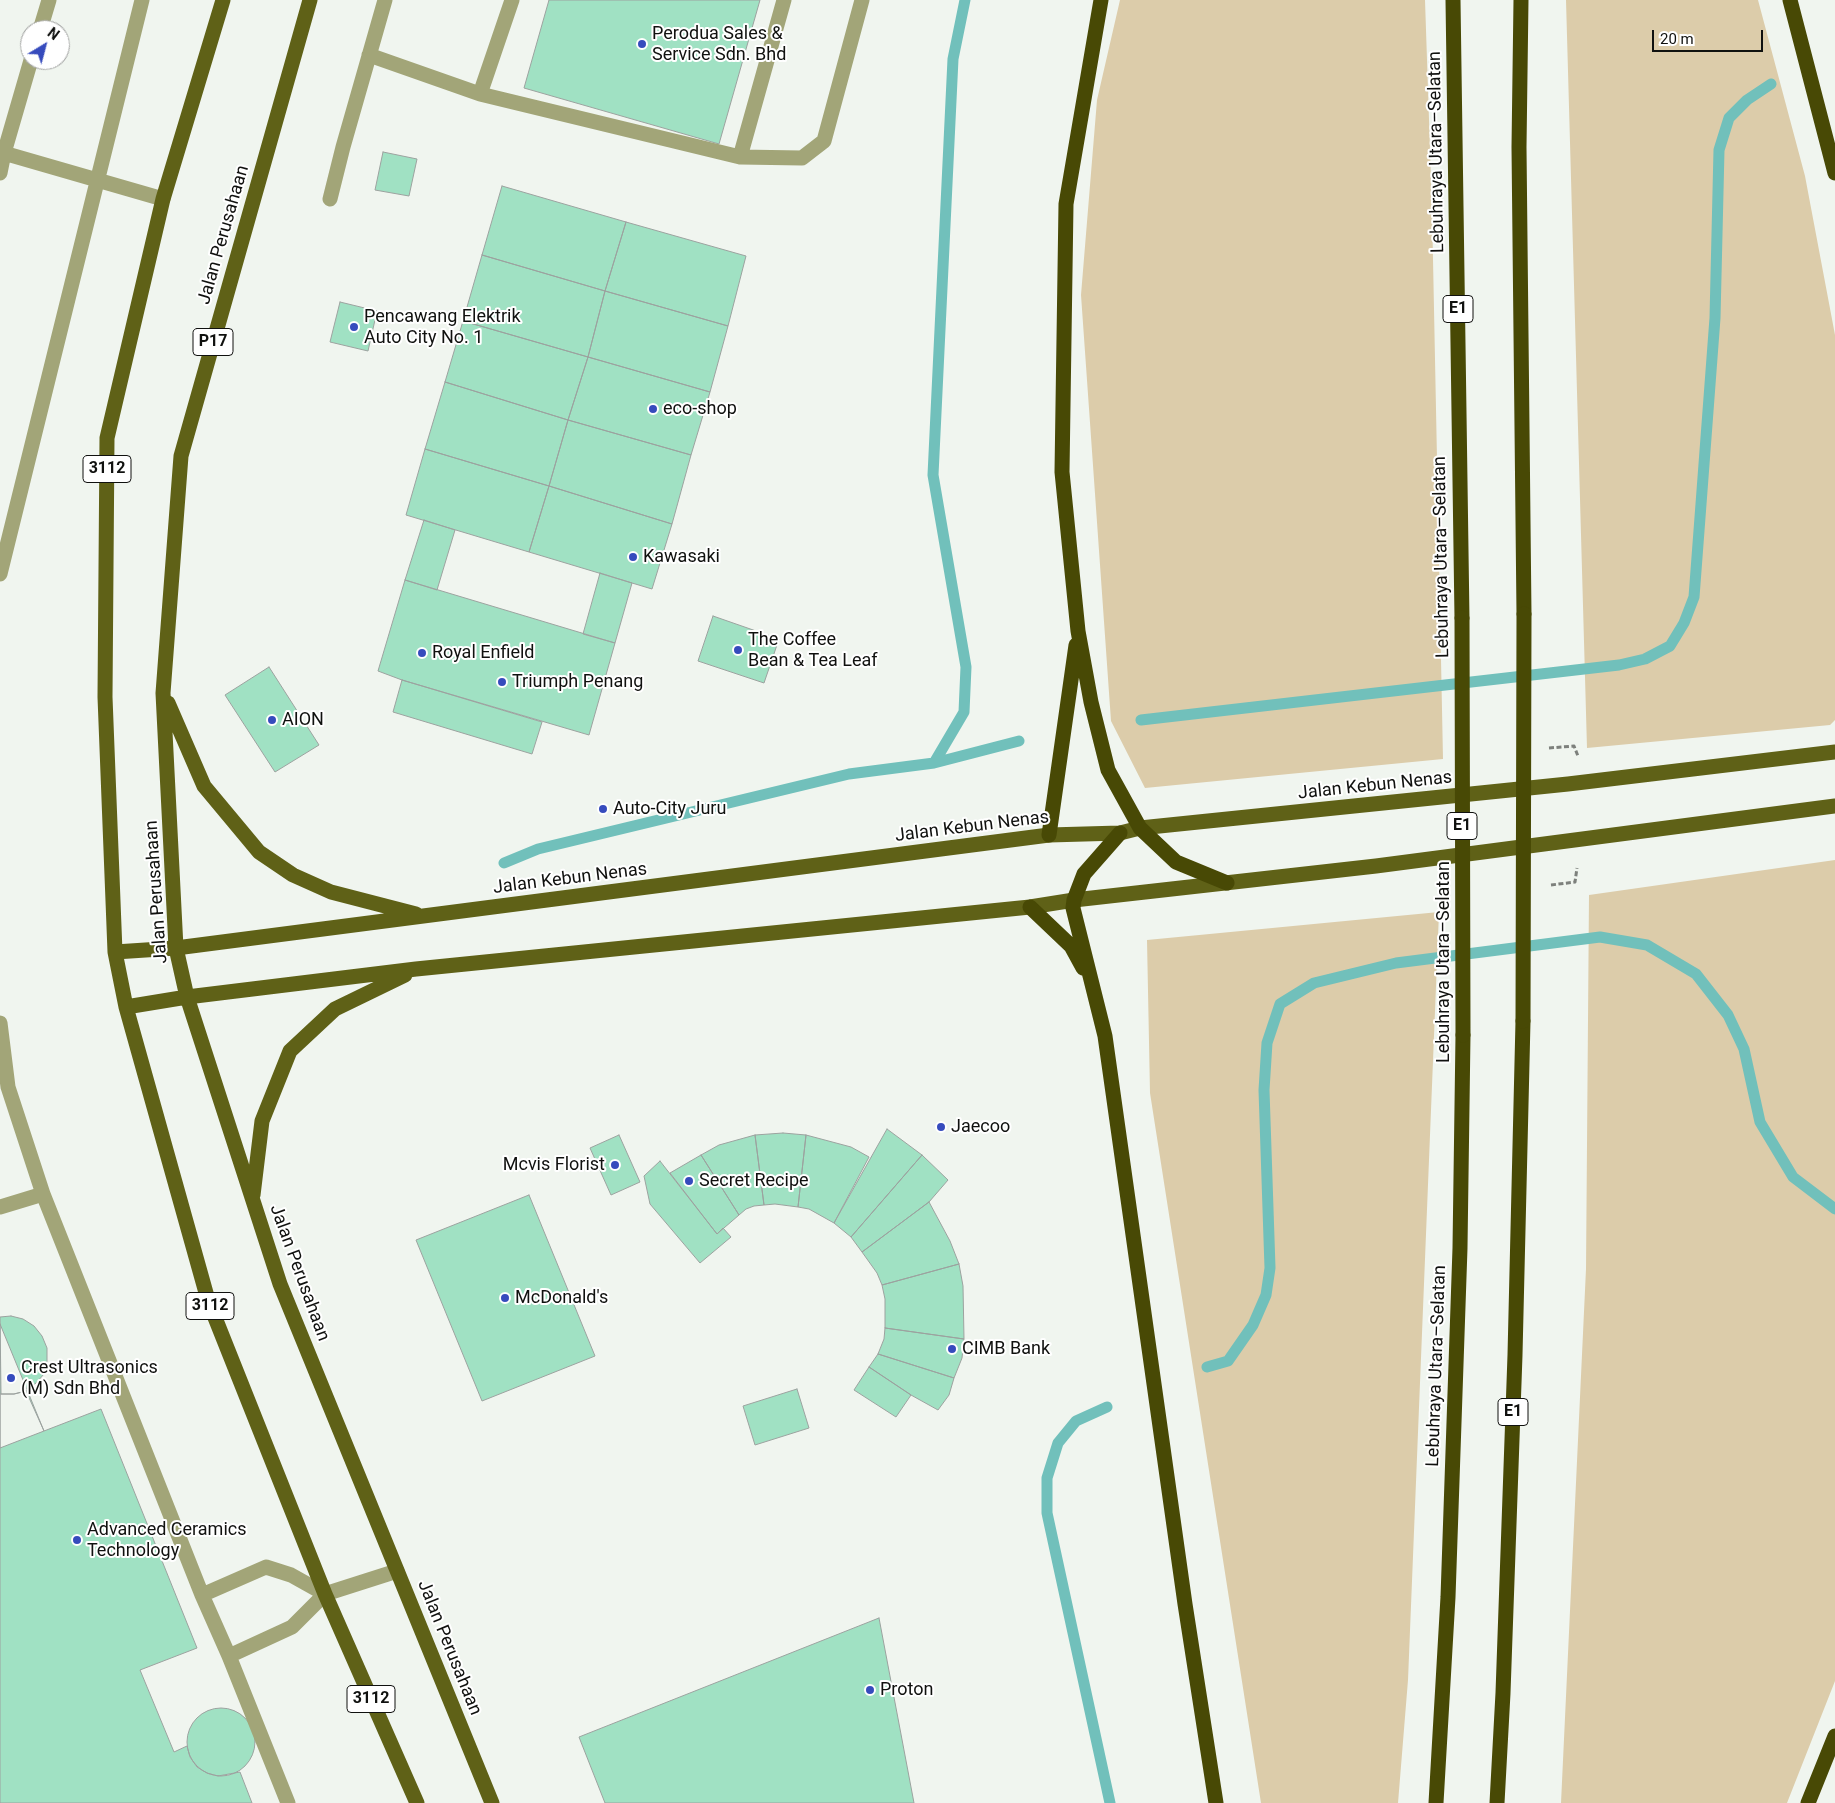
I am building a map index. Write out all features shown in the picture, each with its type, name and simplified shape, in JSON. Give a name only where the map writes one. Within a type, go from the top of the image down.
[{"type":"highway","points":[[1101,0],[1066,204],[1062,472],[1078,631],[1091,702],[1108,770],[1140,828],[1176,862],[1226,883]]},
{"type":"highway","name":"Lebuhraya Utara–Selatan","points":[[1436,1803],[1448,1587],[1460,1248],[1463,1035],[1462,618],[1453,0]]},
{"type":"highway","name":"E1","points":[[1497,1803],[1503,1693],[1515,1355],[1523,1021],[1524,614],[1519,147],[1521,0]]},
{"type":"highway","points":[[1790,0],[1835,173]]},
{"type":"highway","points":[[1050,835],[1078,631]]},
{"type":"highway","points":[[1120,833],[1084,874],[1074,900],[1073,908],[1105,1036],[1181,1574],[1216,1803]]},
{"type":"highway","points":[[1030,907],[1070,946],[1091,984],[1105,1036]]},
{"type":"highway","points":[[1808,1803],[1835,1736]]},
{"type":"main road","name":"3112","points":[[223,0],[163,199],[107,438],[105,697],[115,952],[126,1007],[208,1300],[325,1594],[417,1803]]},
{"type":"main road","name":"Jalan Perusahaan","points":[[310,0],[181,456],[163,693],[176,948],[187,997],[280,1284],[492,1803]]},
{"type":"main road","points":[[163,693],[204,786],[259,852],[293,875],[331,892],[425,916]]},
{"type":"main road","name":"Jalan Kebun Nenas","points":[[115,952],[176,948],[1050,835],[1120,833],[1140,828],[1568,784],[1835,752]]},
{"type":"main road","points":[[126,1007],[187,997],[416,969],[1030,907],[1074,900],[1376,866],[1835,806]]},
{"type":"main road","points":[[253,1199],[262,1121],[290,1051],[335,1009],[416,969]]},
{"type":"street","points":[[43,20],[49,0]]},
{"type":"street","points":[[0,574],[142,0]]},
{"type":"street","points":[[330,199],[385,0]]},
{"type":"street","points":[[480,94],[512,0]]},
{"type":"street","points":[[740,157],[784,0]]},
{"type":"street","points":[[369,55],[480,94],[740,157],[802,158],[824,141],[862,0]]},
{"type":"street","points":[[0,173],[2,152],[28,70]]},
{"type":"street","points":[[2,152],[163,199]]},
{"type":"street","points":[[0,1023],[8,1087],[43,1194],[202,1595],[229,1656],[288,1803]]},
{"type":"street","points":[[0,1207],[43,1194]]},
{"type":"street","points":[[202,1595],[266,1567],[290,1575],[325,1594]]},
{"type":"street","points":[[229,1656],[292,1627],[325,1594],[397,1571]]},
{"type":"shaded area","points":[[1120,0],[1425,0],[1432,209],[1443,759],[1145,788],[1111,721],[1081,295],[1097,100]]},
{"type":"shaded area","points":[[1566,0],[1758,0],[1805,176],[1835,335],[1835,720],[1830,725],[1587,748]]},
{"type":"shaded area","points":[[1835,860],[1835,1681],[1787,1803],[1561,1803],[1586,1269],[1589,895]]},
{"type":"shaded area","points":[[1439,912],[1408,1680],[1398,1803],[1261,1803],[1150,1093],[1147,940]]},
{"type":"building","name":"Perodua Sales & Service Sdn. Bhd","points":[[549,0],[760,0],[719,144],[524,88]]},
{"type":"building","points":[[383,152],[417,159],[409,196],[375,190]]},
{"type":"building","points":[[502,186],[626,222],[605,291],[482,255]]},
{"type":"building","points":[[626,222],[746,256],[728,326],[605,291]]},
{"type":"building","points":[[482,255],[605,291],[588,357],[463,321]]},
{"type":"building","points":[[605,291],[728,326],[710,392],[588,357]]},
{"type":"building","name":"Pencawang Elektrik Auto City No. 1","points":[[340,302],[377,311],[368,351],[330,342]]},
{"type":"building","points":[[463,321],[588,357],[568,420],[445,382]]},
{"type":"building","points":[[588,357],[710,392],[691,455],[568,420]]},
{"type":"building","points":[[445,382],[568,420],[549,486],[425,449]]},
{"type":"building","points":[[568,420],[691,455],[672,524],[549,486]]},
{"type":"building","points":[[425,449],[549,486],[529,552],[406,515]]},
{"type":"building","points":[[549,486],[672,524],[652,589],[529,552]]},
{"type":"building","points":[[424,520],[455,530],[437,590],[405,580]]},
{"type":"building","points":[[600,573],[632,583],[615,643],[583,634]]},
{"type":"building","points":[[405,580],[615,643],[589,735],[402,680],[378,671]]},
{"type":"building","name":"The Coffee Bean & Tea Leaf","points":[[713,616],[779,639],[764,683],[698,661]]},
{"type":"building","name":"AION","points":[[269,667],[319,745],[275,772],[225,695]]},
{"type":"building","points":[[402,680],[542,722],[532,754],[393,712]]},
{"type":"building","points":[[887,1129],[922,1155],[851,1237],[834,1223]]},
{"type":"building","points":[[783,1133],[806,1135],[798,1207],[775,1204],[764,1205],[755,1135]]},
{"type":"building","name":"Mcvis Florist","points":[[619,1135],[640,1182],[611,1195],[590,1148]]},
{"type":"building","points":[[755,1135],[764,1205],[746,1209],[739,1215],[701,1155],[719,1145]]},
{"type":"building","points":[[806,1135],[851,1147],[869,1157],[834,1223],[809,1209],[798,1207]]},
{"type":"building","points":[[701,1155],[739,1215],[717,1234],[670,1173]]},
{"type":"building","points":[[922,1155],[948,1180],[929,1202],[862,1252],[851,1237]]},
{"type":"building","points":[[660,1161],[717,1234],[723,1228],[731,1237],[700,1263],[650,1204],[644,1176]]},
{"type":"building","name":"McDonald's","points":[[529,1195],[595,1356],[482,1401],[416,1240]]},
{"type":"building","points":[[929,1202],[950,1241],[959,1264],[882,1285],[877,1273],[862,1252]]},
{"type":"building","points":[[959,1264],[963,1286],[964,1339],[885,1328],[885,1299],[882,1285]]},
{"type":"building","points":[[11,1316],[23,1319],[34,1326],[42,1336],[47,1348],[47,1361],[44,1374],[26,1391],[14,1394],[1,1394],[0,1317]]},
{"type":"building","name":"Crest Ultrasonics (M) Sdn Bhd","points":[[0,1324],[44,1431],[0,1448]]},
{"type":"building","points":[[885,1328],[964,1339],[962,1358],[954,1378],[878,1354],[884,1339]]},
{"type":"building","points":[[878,1354],[954,1378],[949,1395],[938,1410],[911,1395],[869,1367]]},
{"type":"building","points":[[869,1367],[911,1395],[896,1417],[854,1390]]},
{"type":"building","points":[[797,1389],[809,1428],[755,1445],[743,1406]]},
{"type":"building","name":"Advanced Ceramics Technology","points":[[26,1391],[44,1431],[101,1409],[197,1648],[140,1670],[174,1752],[187,1746],[190,1757],[197,1767],[207,1773],[218,1776],[240,1772],[252,1803],[0,1803],[0,1394],[14,1394]]},
{"type":"building","points":[[879,1618],[914,1803],[605,1803],[579,1737]]},
{"type":"building","points":[[214,1708],[228,1708],[240,1713],[250,1723],[255,1735],[255,1749],[250,1761],[240,1771],[228,1776],[214,1776],[202,1771],[192,1761],[187,1749],[187,1735],[192,1723],[202,1713]]},
{"type":"waterway","points":[[504,863],[538,849],[849,774],[934,763],[964,712],[966,667],[933,475],[953,59],[965,0]]},
{"type":"waterway","points":[[1141,720],[1619,665],[1645,659],[1670,646],[1684,623],[1694,597],[1715,318],[1719,150],[1729,118],[1747,100],[1771,84]]},
{"type":"waterway","points":[[934,763],[1019,741]]},
{"type":"waterway","points":[[1207,1367],[1228,1361],[1253,1325],[1266,1295],[1270,1268],[1264,1090],[1267,1043],[1280,1004],[1314,983],[1396,963],[1600,937],[1647,945],[1696,974],[1728,1015],[1744,1049],[1760,1122],[1793,1177],[1835,1209]]},
{"type":"waterway","points":[[1107,1407],[1076,1421],[1058,1443],[1047,1478],[1047,1513],[1110,1803]]},
{"type":"place","name":"Perodua Sales & Service Sdn. Bhd","points":[[642,44]]},
{"type":"place","name":"Pencawang Elektrik Auto City No. 1","points":[[354,327]]},
{"type":"place","name":"eco-shop","points":[[653,409]]},
{"type":"place","name":"Kawasaki","points":[[633,557]]},
{"type":"place","name":"The Coffee Bean & Tea Leaf","points":[[738,650]]},
{"type":"place","name":"Royal Enfield","points":[[422,653]]},
{"type":"place","name":"Triumph Penang","points":[[502,682]]},
{"type":"place","name":"AION","points":[[272,720]]},
{"type":"place","name":"Auto-City Juru","points":[[603,809]]},
{"type":"place","name":"Jaecoo","points":[[941,1127]]},
{"type":"place","name":"Mcvis Florist","points":[[615,1165]]},
{"type":"place","name":"Secret Recipe","points":[[689,1181]]},
{"type":"place","name":"McDonald's","points":[[505,1298]]},
{"type":"place","name":"CIMB Bank","points":[[952,1349]]},
{"type":"place","name":"Crest Ultrasonics (M) Sdn Bhd","points":[[11,1378]]},
{"type":"place","name":"Advanced Ceramics Technology","points":[[77,1540]]},
{"type":"place","name":"Proton","points":[[870,1690]]}]
